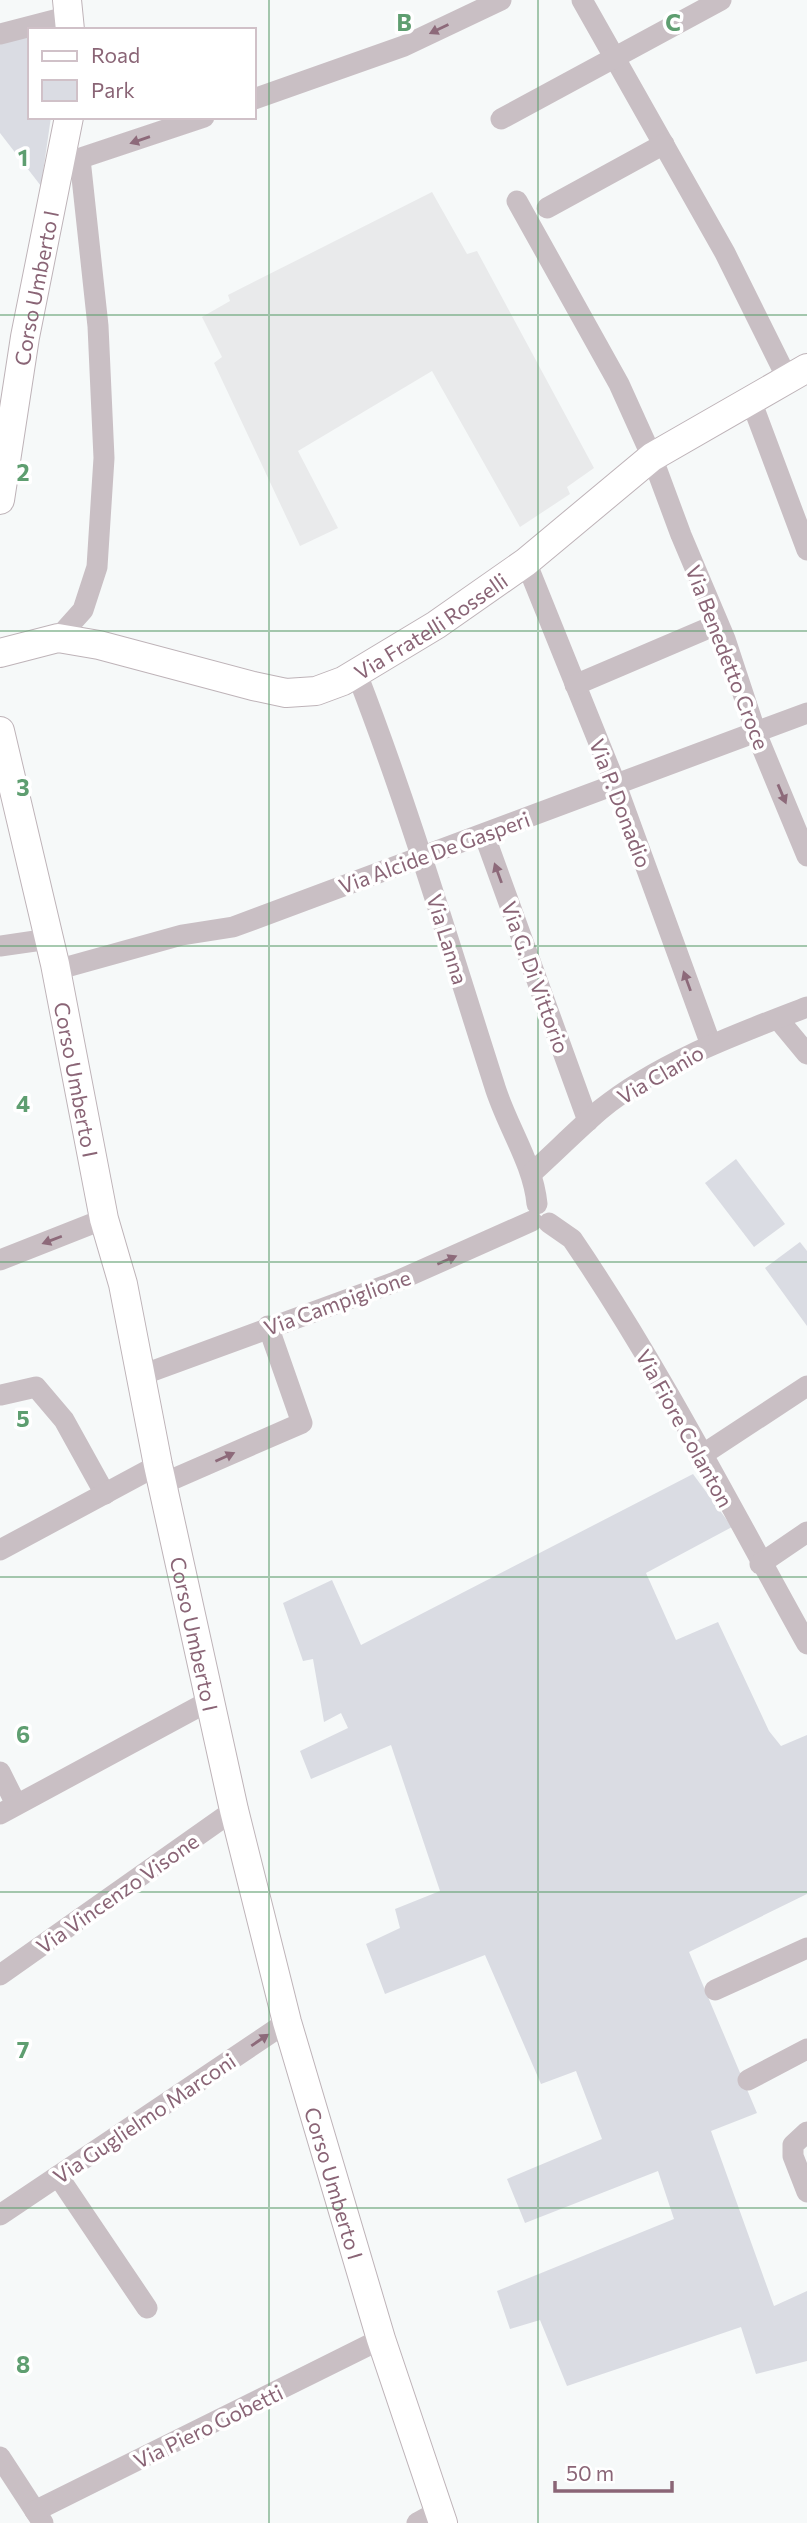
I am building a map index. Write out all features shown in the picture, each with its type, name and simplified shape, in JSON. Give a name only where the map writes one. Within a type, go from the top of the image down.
[{"type":"main road","name":"Corso Umberto I","points":[[0,500],[25,337],[69,162],[69,119]]},
{"type":"main road","name":"Via Fratelli Rosselli","points":[[0,653],[58,638],[99,645],[286,693],[316,691],[357,674],[436,625],[526,562],[652,457],[797,373]]},
{"type":"main road","name":"Corso Umberto I","points":[[0,731],[56,970],[104,1219],[123,1284],[139,1376],[234,1810],[287,2022],[433,2519]]},
{"type":"street","points":[[256,98],[404,46],[501,0]]},
{"type":"street","points":[[582,0],[731,265],[797,373]]},
{"type":"street","points":[[501,119],[721,0]]},
{"type":"street","points":[[0,34],[69,15]]},
{"type":"street","points":[[58,638],[83,610],[97,567],[104,458],[98,326],[69,162],[198,119]]},
{"type":"street","points":[[547,208],[664,144]]},
{"type":"street","name":"Via Benedetto Croce","points":[[517,201],[619,384],[652,457],[718,624],[756,733],[807,856]]},
{"type":"street","points":[[750,398],[807,550]]},
{"type":"street","name":"Via P. Donadio","points":[[526,562],[616,785],[711,1045]]},
{"type":"street","points":[[575,685],[718,624]]},
{"type":"street","name":"Via Lanna","points":[[357,674],[398,779],[420,857],[503,1115],[533,1172],[539,1216]]},
{"type":"street","name":"Via Alcide De Gasperi","points":[[56,970],[182,935],[233,927],[807,713]]},
{"type":"street","name":"Via G. Di Vittorio","points":[[484,834],[588,1121]]},
{"type":"street","points":[[0,946],[49,939]]},
{"type":"street","name":"Via Clanio","points":[[533,1172],[588,1121],[625,1094],[711,1045],[807,1007]]},
{"type":"street","points":[[778,1019],[807,1054]]},
{"type":"street","name":"Via Campiglione","points":[[139,1376],[268,1326],[395,1282],[539,1216]]},
{"type":"street","name":"Via Fiore Colanton","points":[[539,1216],[572,1239],[592,1270],[679,1410],[760,1563],[804,1634]]},
{"type":"street","points":[[0,1260],[104,1219]]},
{"type":"street","points":[[0,1550],[105,1494],[302,1423],[268,1326]]},
{"type":"street","points":[[702,1455],[807,1386]]},
{"type":"street","points":[[1,1395],[36,1387],[64,1420],[105,1494]]},
{"type":"street","points":[[760,1563],[807,1532]]},
{"type":"street","points":[[0,1772],[8,1809],[211,1700]]},
{"type":"street","name":"Via Vincenzo Visone","points":[[0,1975],[234,1810]]},
{"type":"street","points":[[715,1990],[807,1948]]},
{"type":"street","name":"Via Guglielmo Marconi","points":[[0,2215],[287,2022]]},
{"type":"street","points":[[748,2080],[807,2049]]},
{"type":"street","points":[[807,2132],[793,2145],[793,2156],[807,2192]]},
{"type":"street","points":[[58,2176],[147,2308]]},
{"type":"street","name":"Via Piero Gobetti","points":[[39,2517],[381,2339]]},
{"type":"street","points":[[0,2457],[39,2517]]},
{"type":"shaded area","points":[[432,192],[467,254],[477,251],[594,468],[567,487],[570,494],[520,527],[432,371],[298,451],[338,528],[300,546],[214,363],[222,357],[202,317],[230,301],[228,295]]},
{"type":"green space","points":[[28,36],[28,119],[51,119],[41,186],[0,133],[0,44]]},
{"type":"green space","points":[[736,1159],[785,1224],[754,1247],[705,1183]]},
{"type":"green space","points":[[800,1242],[807,1251],[807,1326],[765,1268]]},
{"type":"green space","points":[[693,1474],[732,1527],[646,1573],[676,1640],[718,1622],[769,1731],[781,1746],[807,1735],[807,1894],[689,1952],[757,2113],[711,2131],[774,2306],[807,2291],[807,2361],[756,2374],[741,2327],[567,2386],[540,2320],[510,2329],[497,2291],[674,2219],[658,2171],[525,2223],[507,2179],[602,2139],[576,2071],[541,2084],[485,1955],[385,1994],[366,1944],[400,1928],[395,1909],[440,1891],[391,1745],[311,1779],[300,1751],[348,1728],[341,1713],[324,1722],[313,1659],[303,1661],[283,1603],[332,1580],[361,1645]]}]
